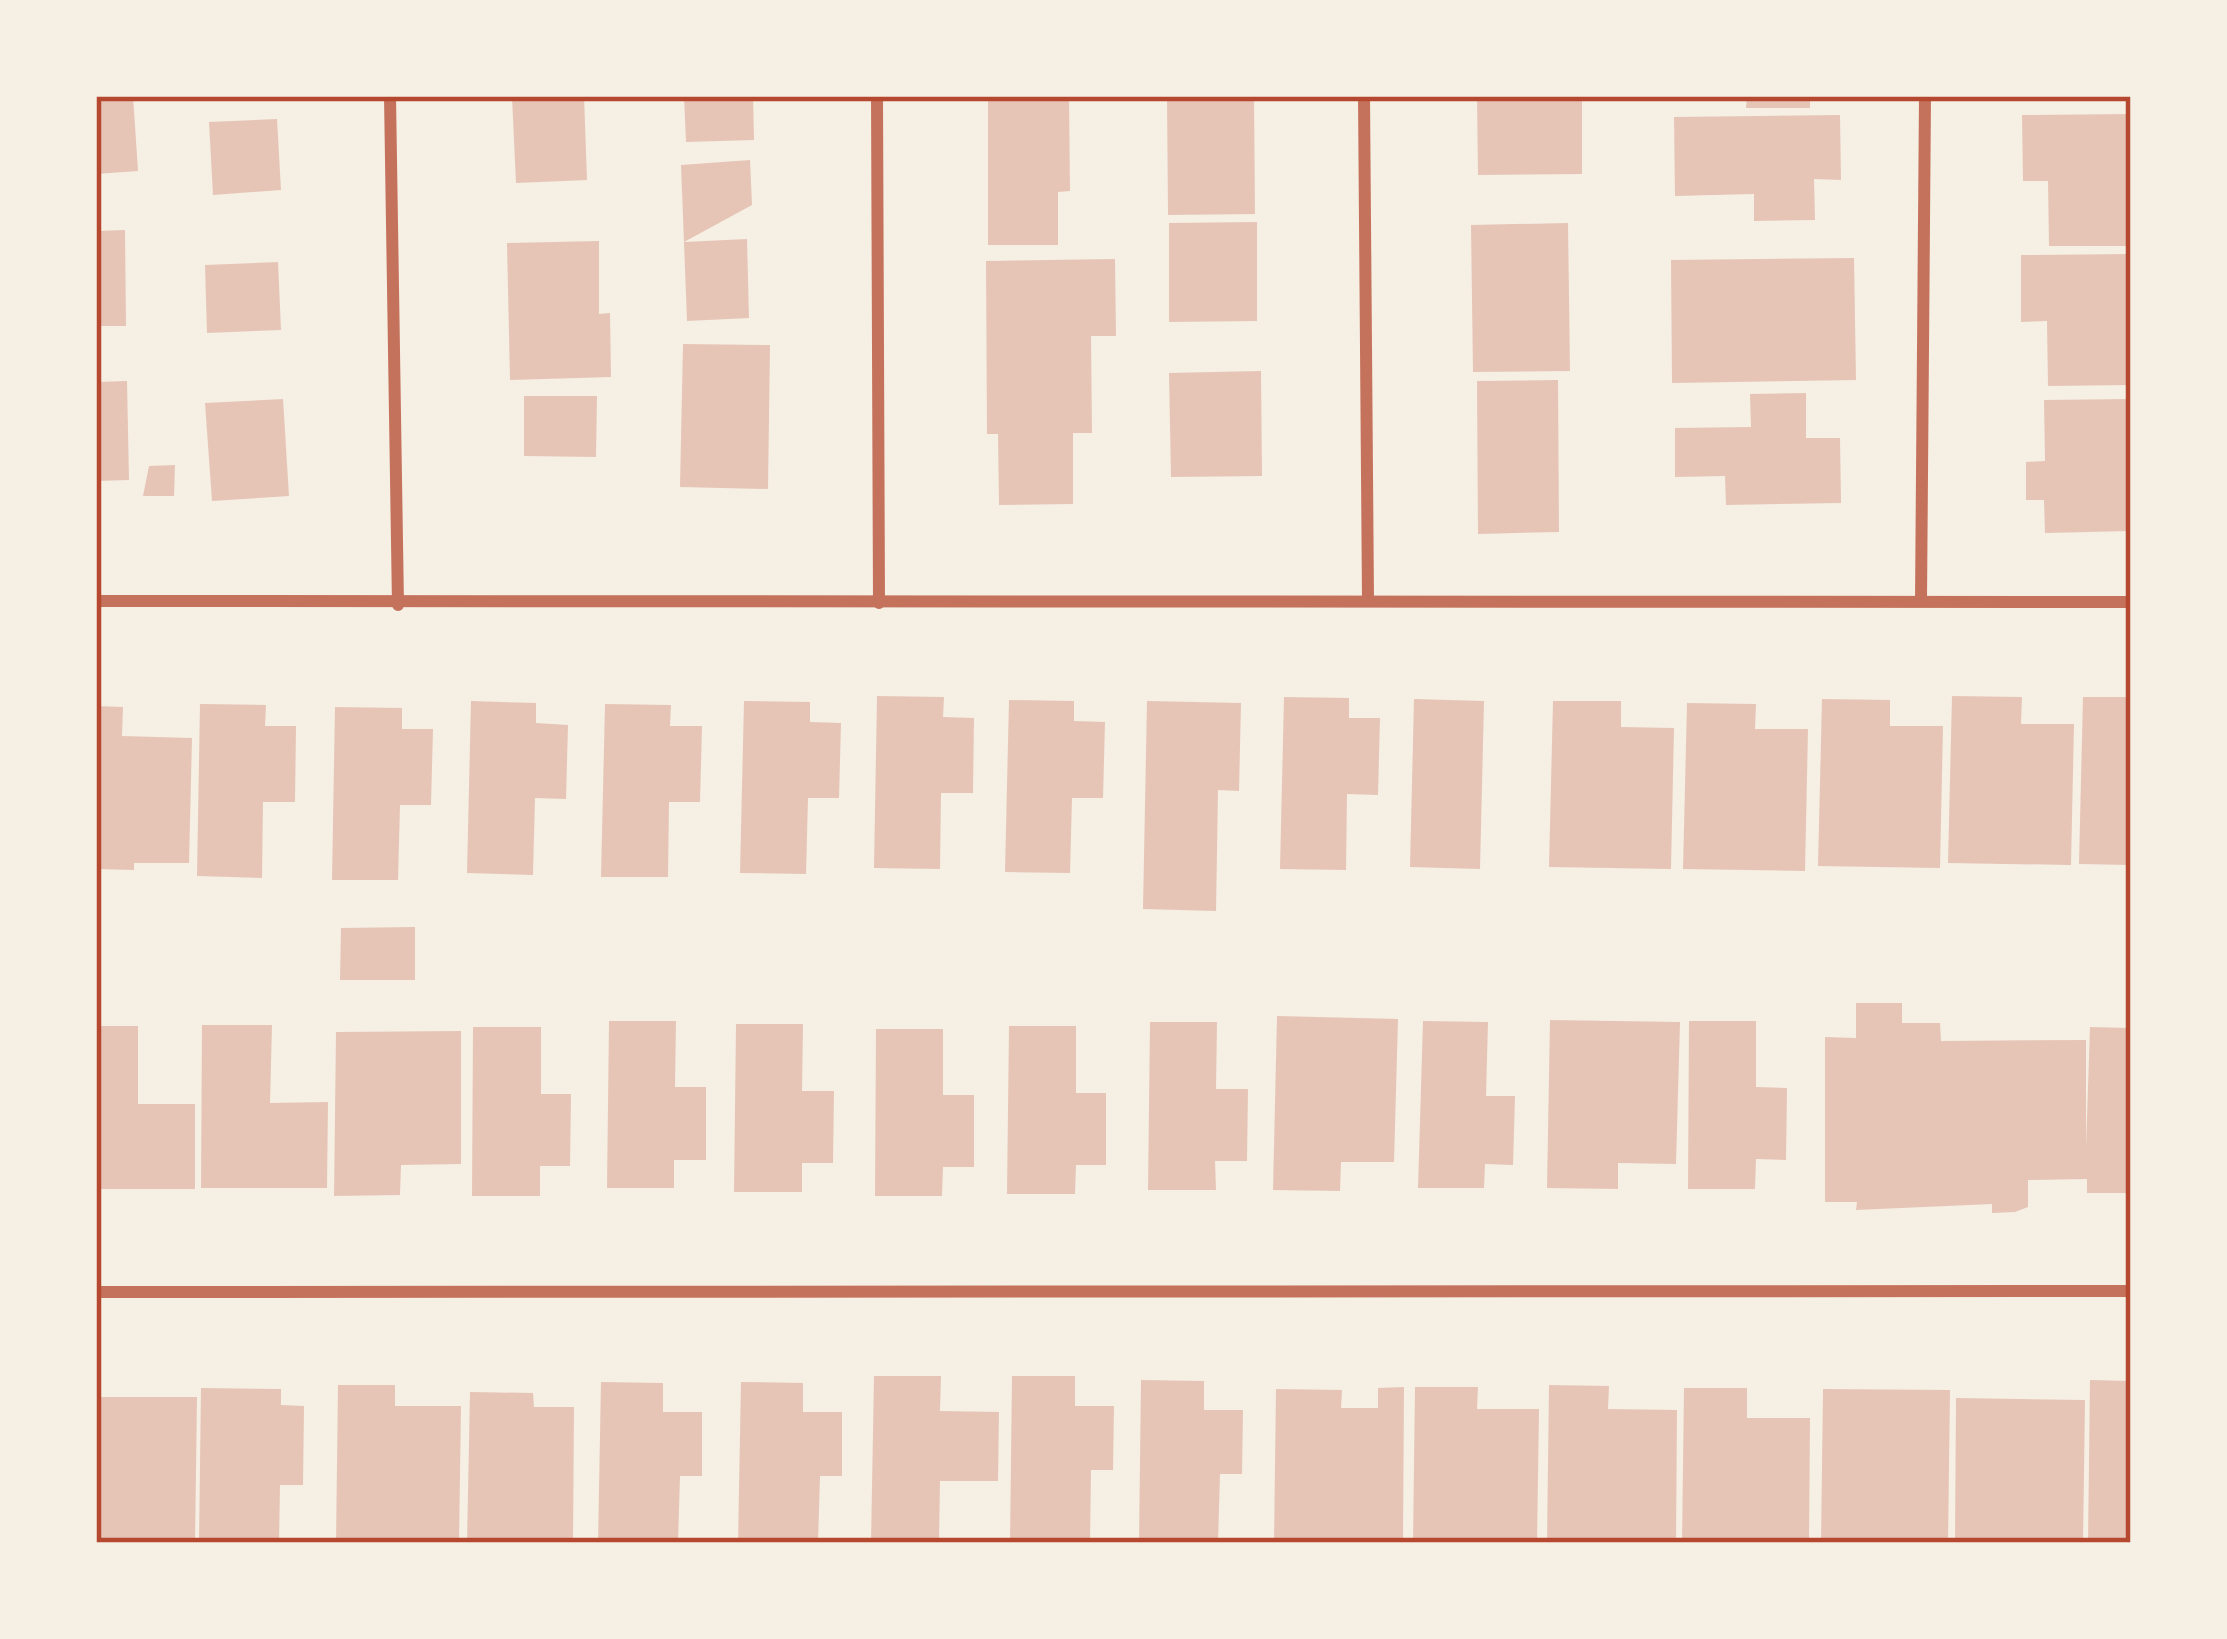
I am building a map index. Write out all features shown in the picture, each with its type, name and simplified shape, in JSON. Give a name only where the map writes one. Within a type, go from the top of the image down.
[{"type":"street","points":[[390,96],[398,605]]},
{"type":"street","points":[[877,96],[879,603]]},
{"type":"street","points":[[1364,96],[1368,600]]},
{"type":"street","points":[[1922,601],[1925,96]]},
{"type":"street","points":[[96,601],[398,605],[2131,602]]},
{"type":"street","points":[[96,1292],[2131,1291]]},
{"type":"building","points":[[96,96],[133,96],[138,171],[96,174]]},
{"type":"building","points":[[584,96],[587,180],[516,183],[512,97]]},
{"type":"building","points":[[684,96],[753,96],[754,140],[686,142]]},
{"type":"building","points":[[988,96],[1069,96],[1070,191],[1058,192],[1058,245],[988,245]]},
{"type":"building","points":[[1167,96],[1254,96],[1255,214],[1168,215]]},
{"type":"building","points":[[1477,96],[1582,96],[1582,174],[1478,175]]},
{"type":"building","points":[[1747,96],[1810,96],[1810,108],[1746,108]]},
{"type":"building","points":[[2131,114],[2131,246],[2049,246],[2048,181],[2023,181],[2022,115]]},
{"type":"building","points":[[1840,115],[1841,180],[1814,179],[1815,220],[1754,221],[1754,194],[1675,196],[1674,117]]},
{"type":"building","points":[[277,119],[281,190],[213,195],[209,122]]},
{"type":"building","points":[[750,160],[752,205],[684,242],[747,239],[749,318],[687,321],[681,165]]},
{"type":"building","points":[[1257,222],[1257,321],[1169,322],[1169,223]]},
{"type":"building","points":[[1568,223],[1570,371],[1473,372],[1471,225]]},
{"type":"building","points":[[125,230],[126,326],[96,326],[96,231]]},
{"type":"building","points":[[599,241],[599,314],[610,313],[611,377],[510,380],[507,243]]},
{"type":"building","points":[[2131,254],[2131,385],[2048,386],[2047,321],[2021,322],[2021,255]]},
{"type":"building","points":[[1854,258],[1856,380],[1672,383],[1671,260]]},
{"type":"building","points":[[1115,259],[1116,336],[1091,336],[1092,433],[1073,433],[1073,504],[999,505],[998,434],[987,434],[986,261]]},
{"type":"building","points":[[278,262],[281,330],[207,333],[205,265]]},
{"type":"building","points":[[683,344],[770,345],[768,489],[680,487]]},
{"type":"building","points":[[1261,371],[1262,476],[1171,477],[1169,373]]},
{"type":"building","points":[[1558,380],[1559,532],[1478,534],[1477,381]]},
{"type":"building","points":[[127,381],[129,480],[96,481],[96,382]]},
{"type":"building","points":[[1806,393],[1806,438],[1840,438],[1841,503],[1726,505],[1725,476],[1675,477],[1675,428],[1751,427],[1750,394]]},
{"type":"building","points":[[524,396],[597,396],[596,457],[524,456]]},
{"type":"building","points":[[283,399],[289,496],[212,501],[205,403]]},
{"type":"building","points":[[2131,399],[2131,531],[2045,533],[2044,500],[2026,500],[2026,462],[2045,461],[2044,400]]},
{"type":"building","points":[[175,465],[174,496],[143,496],[149,466]]},
{"type":"building","points":[[877,696],[944,697],[943,717],[974,718],[973,793],[941,793],[940,869],[874,868]]},
{"type":"building","points":[[1952,696],[2022,697],[2021,724],[2074,724],[2071,865],[1948,863]]},
{"type":"building","points":[[1284,697],[1349,698],[1349,718],[1380,718],[1378,795],[1347,794],[1346,870],[1280,869]]},
{"type":"building","points":[[2083,697],[2131,697],[2131,865],[2079,864]]},
{"type":"building","points":[[1414,699],[1484,701],[1480,869],[1410,867]]},
{"type":"building","points":[[1822,699],[1890,700],[1890,726],[1943,726],[1940,868],[1818,866]]},
{"type":"building","points":[[1009,700],[1074,701],[1074,721],[1105,722],[1103,798],[1072,798],[1070,873],[1005,872]]},
{"type":"building","points":[[471,701],[536,703],[536,723],[568,725],[566,799],[535,798],[533,875],[467,873]]},
{"type":"building","points":[[744,701],[810,702],[810,722],[841,723],[839,798],[808,798],[806,874],[740,873]]},
{"type":"building","points":[[1147,701],[1241,703],[1239,791],[1218,790],[1216,911],[1143,909]]},
{"type":"building","points":[[1553,701],[1621,701],[1621,727],[1674,728],[1671,869],[1549,867]]},
{"type":"building","points":[[1687,703],[1756,704],[1755,729],[1808,729],[1805,871],[1683,869]]},
{"type":"building","points":[[200,704],[266,705],[265,726],[296,726],[295,802],[263,802],[262,878],[197,876]]},
{"type":"building","points":[[605,704],[671,705],[670,726],[702,726],[700,802],[669,802],[668,877],[601,877]]},
{"type":"building","points":[[96,706],[123,707],[122,736],[192,738],[189,863],[96,869]]},
{"type":"building","points":[[335,707],[402,708],[402,729],[433,729],[431,805],[400,805],[398,880],[332,880]]},
{"type":"building","points":[[415,927],[415,980],[340,980],[341,928]]},
{"type":"building","points":[[1856,1003],[1902,1003],[1902,1023],[1940,1023],[1941,1041],[2086,1040],[2086,1148],[2090,1027],[2131,1028],[2131,1193],[2087,1193],[2087,1179],[2028,1180],[2028,1207],[2015,1212],[1992,1213],[1992,1204],[1856,1210],[1857,1202],[1825,1202],[1825,1037],[1856,1038]]},
{"type":"building","points":[[1277,1016],[1398,1019],[1394,1162],[1341,1162],[1340,1191],[1273,1190]]},
{"type":"building","points":[[1550,1020],[1680,1022],[1676,1164],[1618,1163],[1618,1189],[1547,1188]]},
{"type":"building","points":[[609,1021],[676,1021],[675,1087],[706,1087],[706,1160],[674,1160],[674,1188],[607,1188]]},
{"type":"building","points":[[1423,1021],[1488,1022],[1486,1096],[1515,1096],[1513,1165],[1485,1164],[1484,1188],[1418,1188]]},
{"type":"building","points":[[1689,1021],[1756,1021],[1756,1087],[1787,1088],[1786,1160],[1756,1159],[1755,1189],[1688,1189]]},
{"type":"building","points":[[1150,1022],[1217,1022],[1216,1089],[1248,1089],[1247,1161],[1215,1161],[1216,1190],[1148,1190]]},
{"type":"building","points":[[736,1024],[803,1024],[802,1091],[834,1091],[833,1163],[802,1163],[802,1192],[734,1192]]},
{"type":"building","points":[[202,1025],[272,1025],[270,1103],[328,1102],[327,1188],[201,1188]]},
{"type":"building","points":[[96,1026],[138,1026],[138,1104],[195,1104],[195,1189],[96,1189]]},
{"type":"building","points":[[1009,1026],[1076,1026],[1076,1093],[1106,1093],[1106,1165],[1076,1165],[1075,1194],[1007,1194]]},
{"type":"building","points":[[473,1027],[541,1027],[541,1094],[571,1094],[570,1166],[540,1166],[540,1196],[472,1196]]},
{"type":"building","points":[[876,1029],[943,1029],[943,1095],[974,1095],[974,1167],[943,1167],[942,1196],[875,1196]]},
{"type":"building","points":[[461,1031],[461,1164],[401,1165],[400,1195],[334,1196],[336,1032]]},
{"type":"building","points":[[874,1376],[941,1376],[940,1411],[999,1412],[998,1481],[940,1481],[939,1543],[871,1543]]},
{"type":"building","points":[[1012,1376],[1075,1376],[1075,1406],[1114,1406],[1113,1470],[1091,1470],[1090,1543],[1010,1543]]},
{"type":"building","points":[[1141,1380],[1204,1381],[1204,1410],[1243,1410],[1242,1474],[1220,1474],[1218,1543],[1139,1543]]},
{"type":"building","points":[[2090,1380],[2131,1381],[2131,1543],[2088,1543]]},
{"type":"building","points":[[601,1382],[663,1383],[663,1412],[702,1412],[702,1476],[680,1476],[678,1543],[598,1543]]},
{"type":"building","points":[[741,1382],[803,1383],[803,1412],[842,1412],[842,1476],[820,1476],[818,1543],[738,1543]]},
{"type":"building","points":[[338,1385],[395,1385],[395,1406],[461,1406],[459,1543],[336,1543]]},
{"type":"building","points":[[1549,1385],[1609,1386],[1608,1409],[1677,1410],[1676,1543],[1547,1543]]},
{"type":"building","points":[[1404,1387],[1403,1543],[1274,1543],[1276,1389],[1342,1390],[1341,1408],[1378,1408],[1378,1388]]},
{"type":"building","points":[[1415,1387],[1478,1387],[1477,1409],[1539,1409],[1537,1543],[1413,1543]]},
{"type":"building","points":[[201,1388],[281,1389],[281,1405],[304,1406],[303,1485],[280,1485],[279,1543],[199,1543]]},
{"type":"building","points":[[1684,1388],[1747,1388],[1747,1418],[1810,1418],[1809,1543],[1682,1543]]},
{"type":"building","points":[[1823,1389],[1950,1390],[1948,1543],[1821,1543]]},
{"type":"building","points":[[470,1392],[533,1393],[534,1407],[574,1407],[573,1543],[467,1543]]},
{"type":"building","points":[[96,1397],[197,1397],[195,1543],[96,1543]]},
{"type":"building","points":[[1956,1398],[2085,1400],[2083,1543],[1955,1543]]}]
